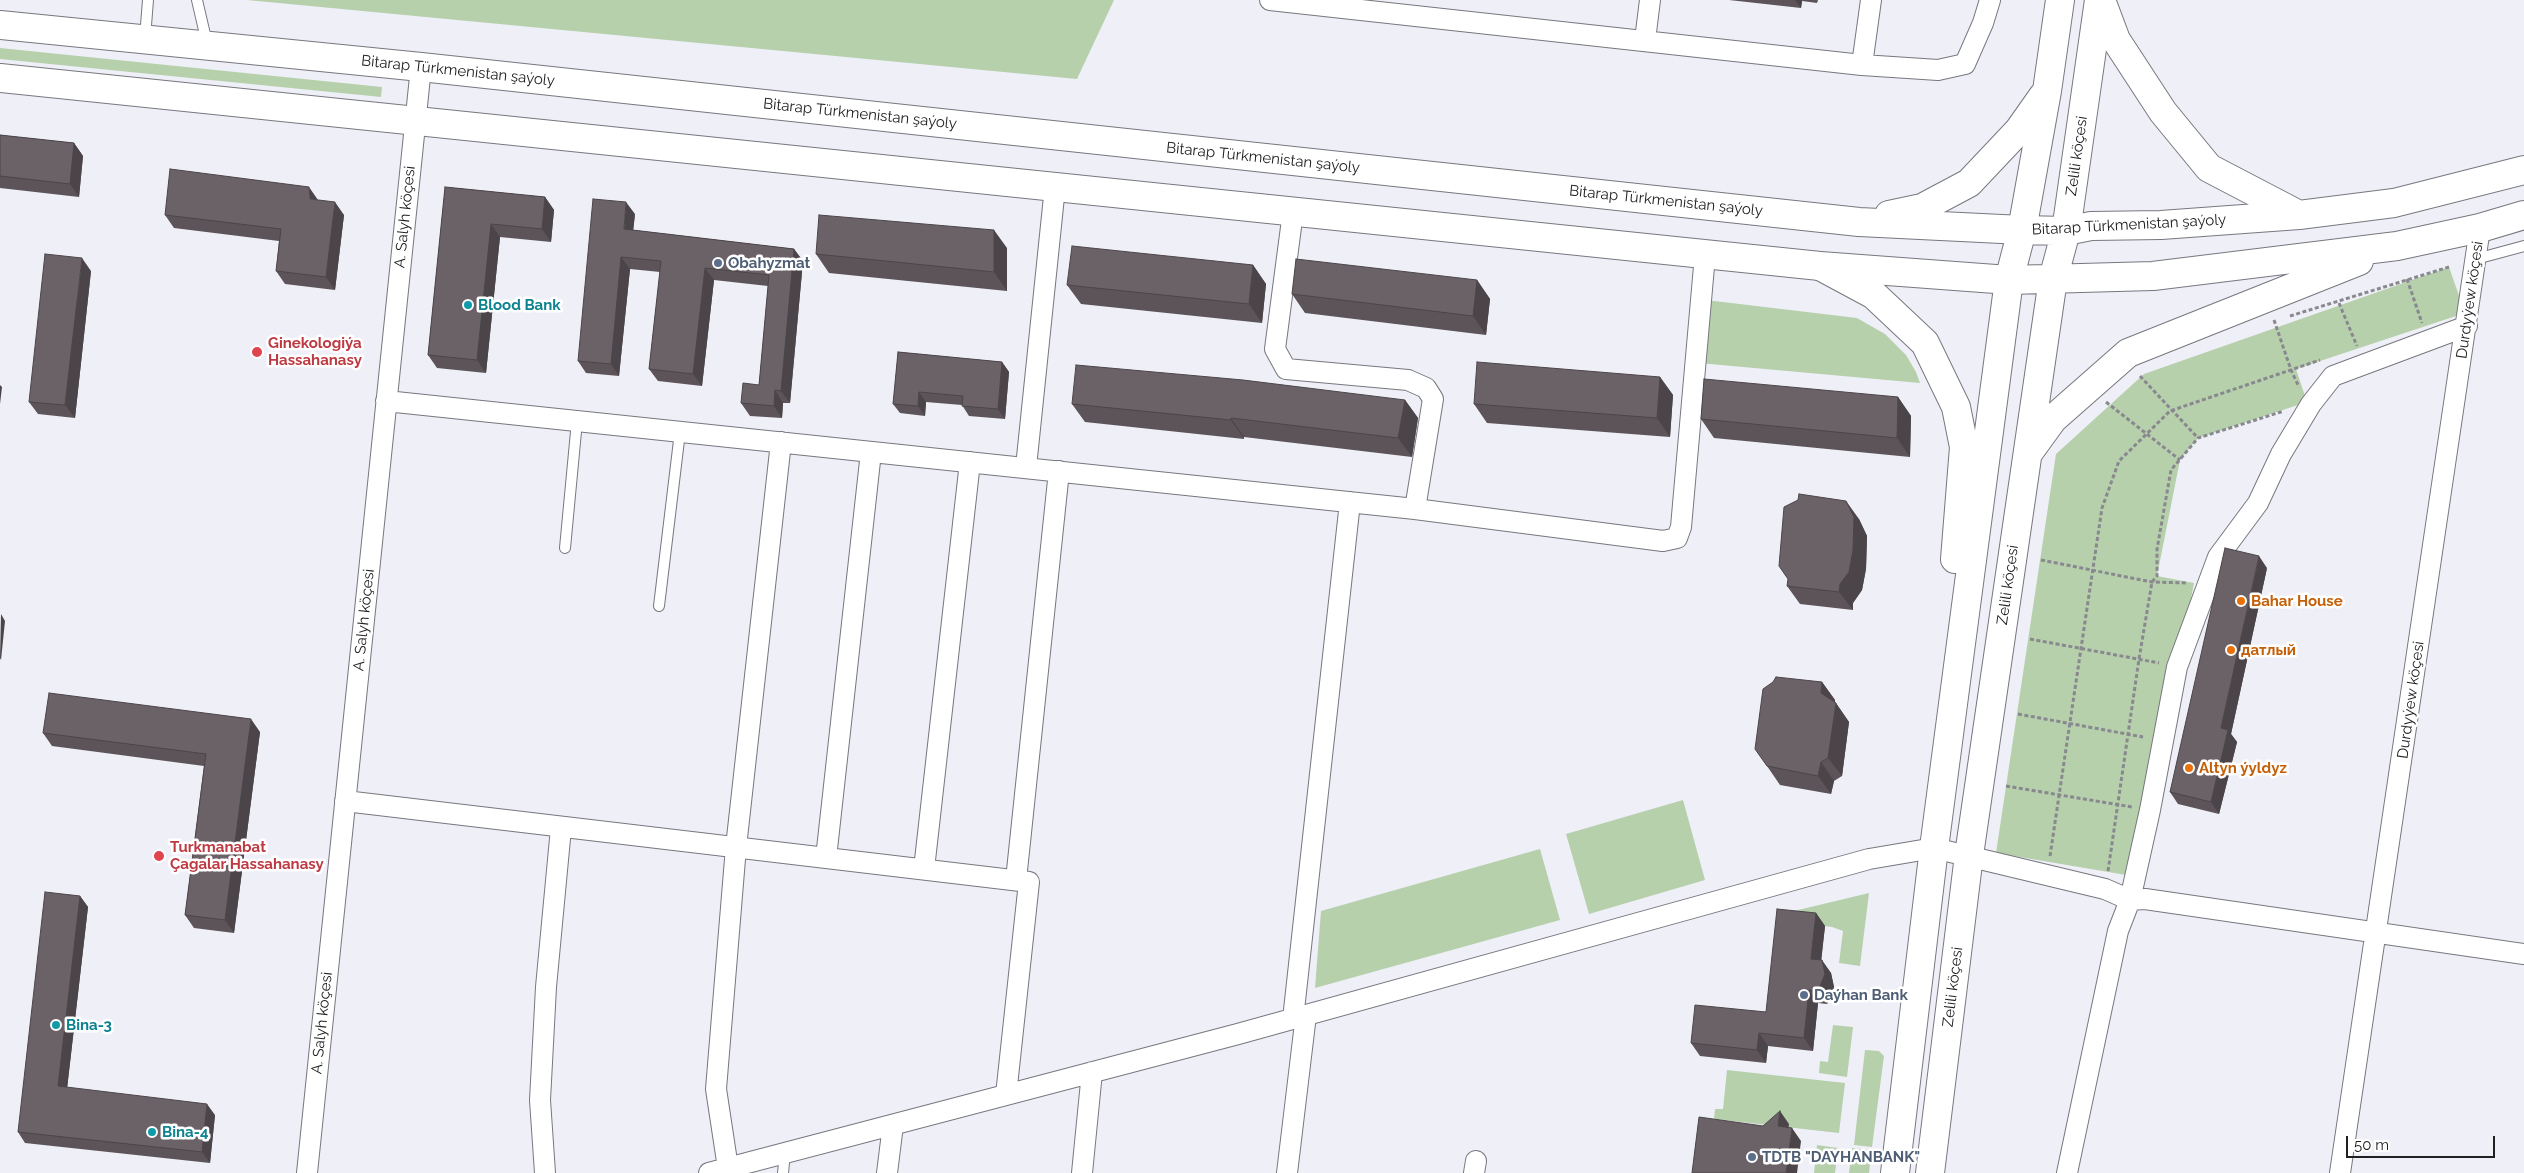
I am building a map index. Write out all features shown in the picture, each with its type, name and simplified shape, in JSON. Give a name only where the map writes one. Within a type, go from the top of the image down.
[{"type":"main road","points":[[1895,1173],[1934,848],[2009,280],[2022,230],[2047,91],[2060,0]]},
{"type":"main road","points":[[2100,0],[2116,40],[2163,112],[2209,168],[2299,215]]},
{"type":"main road","name":"Zelili köçesi","points":[[1930,1173],[1969,855],[2053,279],[2066,231],[2100,0]]},
{"type":"main road","name":"Bitarap Türkmenistan şaýoly","points":[[0,25],[207,44],[1858,222],[2066,231],[2091,226],[2161,224],[2299,215],[2394,203],[2524,170]]},
{"type":"main road","points":[[0,78],[1705,255],[1820,266],[2009,280],[2153,276],[2397,246],[2480,228],[2524,215]]},
{"type":"main road","points":[[1858,222],[1922,208],[1969,184],[2019,130],[2047,91]]},
{"type":"main road","points":[[2027,456],[2053,418],[2128,353],[2231,310],[2397,246]]},
{"type":"main road","points":[[1820,266],[1874,295],[1925,343],[1956,406],[1964,447],[1954,572],[1968,587]]},
{"type":"street","points":[[1270,0],[1430,8],[1645,40],[1862,64],[1938,70],[1965,64],[1983,23],[1990,0]]},
{"type":"street","points":[[1645,40],[1650,0]]},
{"type":"street","points":[[1862,64],[1872,0]]},
{"type":"street","name":"A. Salyh köçesi","points":[[307,1173],[421,67]]},
{"type":"street","points":[[1026,467],[1055,187]]},
{"type":"street","points":[[1293,212],[1275,349],[1286,369],[1408,380],[1426,388],[1433,398],[1415,509]]},
{"type":"street","name":"Durdyýew köçesi","points":[[2340,1173],[2467,326],[2480,228]]},
{"type":"street","points":[[386,401],[1415,509],[1663,541],[1678,538],[1681,527],[1705,255]]},
{"type":"street","points":[[2067,1173],[2118,931],[2130,900],[2150,810],[2177,667],[2218,557],[2258,503],[2281,454],[2311,404],[2334,376],[2467,326]]},
{"type":"street","points":[[780,442],[736,847],[716,1088],[719,1171],[1299,1017],[1869,859],[1934,848],[2105,889],[2130,900],[2144,899],[2524,954]]},
{"type":"street","points":[[826,858],[871,452]]},
{"type":"street","points":[[924,869],[970,462]]},
{"type":"street","points":[[1016,880],[1059,471]]},
{"type":"street","points":[[1287,1173],[1299,1017],[1350,502]]},
{"type":"street","points":[[345,801],[1029,882],[1006,1095]]},
{"type":"street","points":[[545,1173],[540,1100],[542,1053],[546,987],[561,828]]},
{"type":"street","points":[[1082,1173],[1092,1072]]},
{"type":"street","points":[[887,1173],[893,1125]]},
{"type":"lane","points":[[145,38],[148,0]]},
{"type":"lane","points":[[197,0],[207,44]]},
{"type":"lane","points":[[2476,259],[2524,246]]},
{"type":"lane","points":[[565,548],[577,421]]},
{"type":"lane","points":[[659,606],[680,432]]},
{"type":"lane","points":[[783,1173],[785,1153]]},
{"type":"path","points":[[2265,323],[2449,267]]},
{"type":"path","points":[[2407,279],[2423,323]]},
{"type":"path","points":[[2339,302],[2358,346]]},
{"type":"path","points":[[2274,320],[2290,370],[2303,394]]},
{"type":"path","points":[[2418,325],[2431,321]]},
{"type":"path","points":[[2349,350],[2366,343]]},
{"type":"path","points":[[2047,876],[2102,508],[2119,461],[2170,410],[2322,359]]},
{"type":"path","points":[[2133,381],[2144,374]]},
{"type":"path","points":[[2140,376],[2198,438]]},
{"type":"path","points":[[2098,408],[2112,396]]},
{"type":"path","points":[[2105,401],[2180,460]]},
{"type":"path","points":[[2105,889],[2139,659],[2152,582],[2156,576],[2157,549],[2172,470],[2198,438],[2286,411]]},
{"type":"path","points":[[2041,560],[2152,582],[2194,584]]},
{"type":"path","points":[[2030,638],[2177,667]]},
{"type":"path","points":[[2018,714],[2164,742]]},
{"type":"path","points":[[2006,786],[2150,810]]},
{"type":"green space","points":[[247,0],[1114,0],[1077,79]]},
{"type":"green space","points":[[0,48],[382,87],[381,97],[0,59]]},
{"type":"green space","points":[[2449,267],[2465,313],[2296,369],[2307,402],[2198,438],[2180,460],[2157,576],[2194,583],[2138,877],[1996,853],[2056,454],[2144,374]]},
{"type":"green space","points":[[1706,300],[1857,318],[1885,334],[1906,355],[1920,383],[1699,363]]},
{"type":"green space","points":[[1683,800],[1705,880],[1589,914],[1566,834]]},
{"type":"green space","points":[[1540,849],[1560,920],[1315,988],[1321,911]]},
{"type":"green space","points":[[1869,893],[1860,966],[1839,963],[1843,931],[1832,927],[1793,922],[1794,911]]},
{"type":"green space","points":[[1833,1025],[1853,1027],[1847,1077],[1819,1073],[1820,1061],[1828,1062]]},
{"type":"green space","points":[[1865,1050],[1879,1051],[1884,1056],[1872,1147],[1854,1145]]},
{"type":"green space","points":[[1727,1070],[1845,1083],[1839,1133],[1714,1119],[1715,1109],[1723,1109]]},
{"type":"green space","points":[[1817,1145],[1838,1148],[1835,1173],[1814,1173]]},
{"type":"green space","points":[[1852,1148],[1872,1150],[1869,1173],[1849,1173]]},
{"type":"building","points":[[0,135],[74,143],[70,184],[0,176]]},
{"type":"building","points":[[170,169],[309,187],[310,199],[335,202],[326,277],[276,271],[281,229],[165,215]]},
{"type":"building","name":"Blood Bank","points":[[445,187],[545,197],[542,229],[491,224],[477,360],[428,355]]},
{"type":"building","points":[[593,199],[626,202],[624,229],[794,249],[781,391],[775,390],[774,406],[741,403],[743,383],[759,385],[769,275],[705,268],[693,374],[649,369],[661,261],[621,257],[611,364],[578,361]]},
{"type":"building","points":[[819,215],[994,230],[994,272],[816,254]]},
{"type":"building","points":[[1072,246],[1253,265],[1249,304],[1067,285]]},
{"type":"building","points":[[45,254],[82,258],[65,405],[29,402]]},
{"type":"building","points":[[1296,259],[1477,280],[1473,316],[1292,294]]},
{"type":"building","points":[[898,352],[1002,362],[998,409],[962,406],[963,396],[919,392],[918,406],[893,404]]},
{"type":"building","points":[[1477,362],[1660,377],[1657,418],[1474,404]]},
{"type":"building","points":[[1076,365],[1243,380],[1405,400],[1398,438],[1231,418],[1231,420],[1072,404]]},
{"type":"building","points":[[1704,379],[1898,397],[1897,438],[1701,419]]},
{"type":"building","points":[[1799,494],[1846,501],[1854,517],[1853,550],[1849,572],[1840,584],[1839,592],[1787,586],[1788,579],[1779,566],[1784,507],[1798,500]]},
{"type":"building","points":[[2225,548],[2259,556],[2221,728],[2228,730],[2211,802],[2170,792]]},
{"type":"building","points":[[1776,677],[1822,682],[1821,693],[1836,703],[1828,758],[1821,762],[1818,776],[1767,766],[1755,749],[1763,689],[1773,682]]},
{"type":"building","points":[[49,693],[251,719],[225,920],[185,915],[206,754],[43,733]]},
{"type":"building","points":[[45,892],[80,896],[58,1086],[207,1104],[202,1152],[18,1132]]},
{"type":"building","name":"Daýhan Bank","points":[[1777,909],[1816,913],[1811,959],[1822,960],[1825,974],[1818,991],[1809,990],[1804,1038],[1759,1033],[1757,1050],[1691,1043],[1695,1005],[1766,1012]]},
{"type":"building","name":"TDTB \"DAYHANBANK\"","points":[[1780,1111],[1778,1126],[1792,1128],[1786,1173],[1692,1173],[1699,1117],[1763,1126]]},
{"type":"place","name":"Obahyzmat","points":[[718,263]]},
{"type":"place","name":"Blood Bank","points":[[468,305]]},
{"type":"place","name":"Ginekologiýa Hassahanasy","points":[[257,352]]},
{"type":"place","name":"Bahar House","points":[[2241,601]]},
{"type":"place","name":"датлый","points":[[2231,650]]},
{"type":"place","name":"Altyn ýyldyz","points":[[2189,768]]},
{"type":"place","name":"Turkmanabat Çagalar Hassahanasy","points":[[159,856]]},
{"type":"place","name":"Daýhan Bank","points":[[1804,995]]},
{"type":"place","name":"Bina-3","points":[[56,1025]]},
{"type":"place","name":"Bina-4","points":[[152,1132]]},
{"type":"place","name":"TDTB \"DAYHANBANK\"","points":[[1752,1157]]}]
